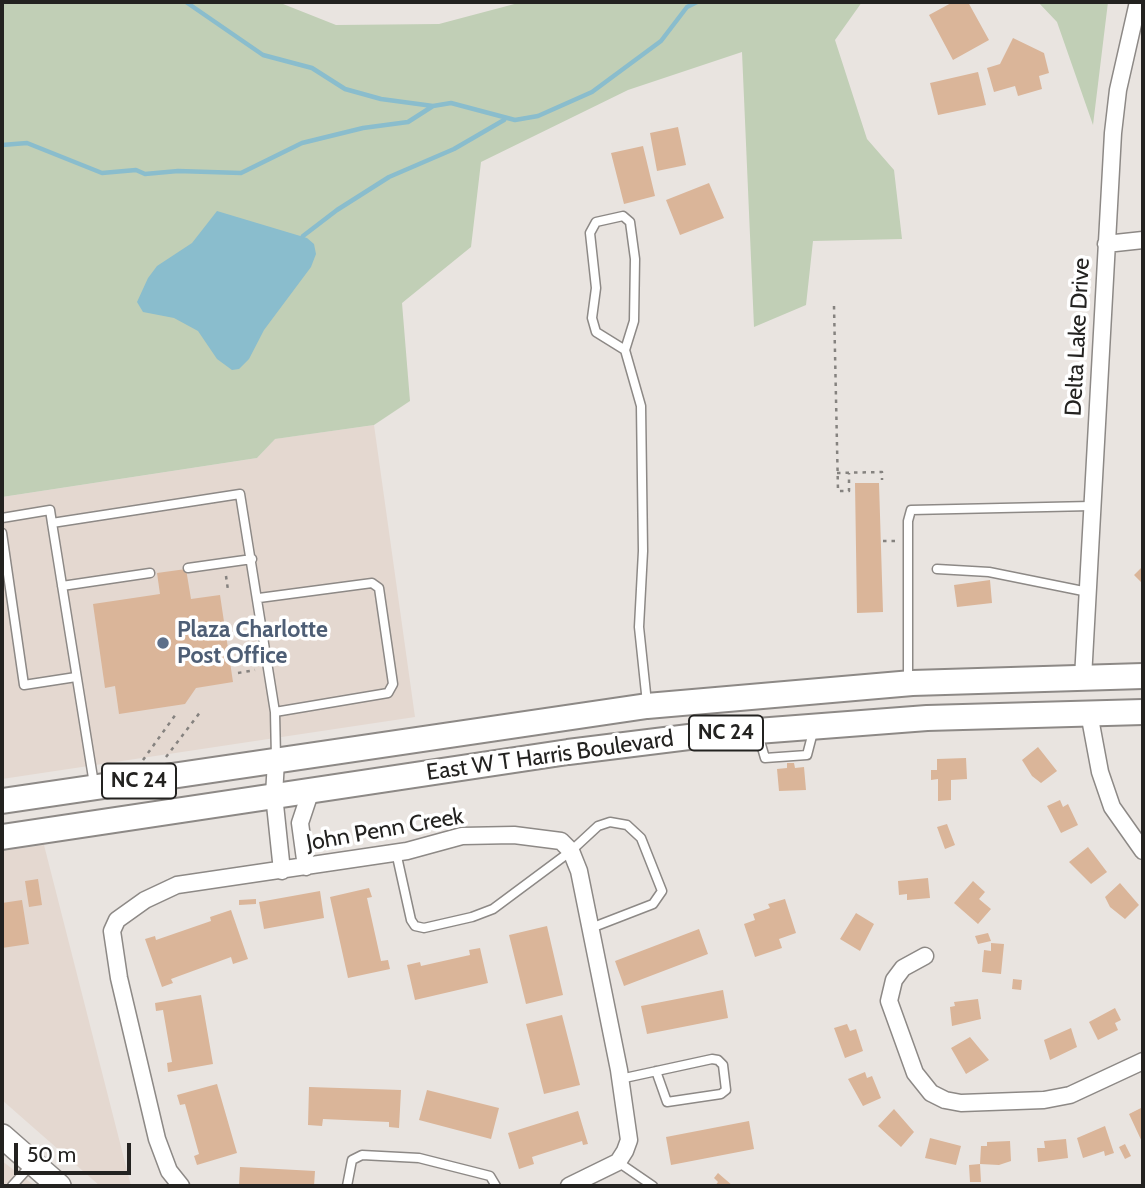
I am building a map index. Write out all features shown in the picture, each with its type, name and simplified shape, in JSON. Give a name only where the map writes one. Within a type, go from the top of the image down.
[{"type":"main road","name":"East W T Harris Boulevard","points":[[2,801],[647,706],[908,683],[1143,676]]},
{"type":"main road","points":[[992,716],[1070,693],[1083,678]]},
{"type":"main road","points":[[1089,713],[1105,701],[1143,684]]},
{"type":"main road","name":"East W T Harris Boulevard","points":[[2,837],[568,752],[757,730],[992,716],[1143,712]]},
{"type":"main road","points":[[2,1136],[59,1186]]},
{"type":"street","name":"Delta Lake Drive","points":[[1083,678],[1106,244],[1118,90],[1138,2]]},
{"type":"street","points":[[1106,244],[1143,240]]},
{"type":"street","points":[[1089,713],[1100,772],[1112,807],[1143,851]]},
{"type":"street","points":[[276,761],[274,795],[282,871]]},
{"type":"street","points":[[306,867],[300,823],[311,790]]},
{"type":"street","name":"John Penn Creek","points":[[181,1186],[169,1171],[157,1139],[119,978],[112,931],[117,920],[129,910],[177,885],[396,852],[462,836],[514,835],[561,841],[571,851]]},
{"type":"street","points":[[569,1186],[618,1162],[629,1140],[620,1079],[579,871],[571,851]]},
{"type":"street","points":[[925,956],[903,968],[894,980],[889,1001],[915,1073],[931,1093],[945,1100],[961,1103],[1030,1101],[1070,1095],[1143,1061]]},
{"type":"lane","points":[[625,350],[596,332],[596,288],[590,233],[596,222],[623,216],[630,222],[635,259],[634,321],[625,350],[641,407],[643,551],[639,627],[647,706]]},
{"type":"lane","points":[[52,523],[240,494],[259,598],[275,712],[276,761]]},
{"type":"lane","points":[[908,683],[908,521],[911,510],[1091,506]]},
{"type":"lane","points":[[2,518],[50,510],[94,787]]},
{"type":"lane","points":[[2,533],[24,685],[76,677]]},
{"type":"lane","points":[[188,568],[252,559]]},
{"type":"lane","points":[[937,569],[989,572],[1088,592]]},
{"type":"lane","points":[[62,586],[150,573]]},
{"type":"lane","points":[[259,598],[372,583],[379,588],[393,684],[388,692],[275,712]]},
{"type":"lane","points":[[396,852],[411,920],[415,926],[424,928],[472,917],[493,909],[571,851],[598,825],[610,821],[626,825],[641,838],[662,891],[653,904],[590,928]]},
{"type":"lane","points":[[620,1079],[656,1071],[718,1060],[723,1065],[726,1090],[721,1094],[667,1102],[656,1071]]},
{"type":"lane","points":[[347,1186],[352,1160],[362,1155],[419,1158],[490,1176],[496,1186]]},
{"type":"lane","points":[[12,1186],[33,1162]]},
{"type":"lane","points":[[618,1162],[653,1186]]},
{"type":"path","points":[[834,306],[838,491],[849,491],[849,473]]},
{"type":"path","points":[[837,473],[882,472],[882,480]]},
{"type":"path","points":[[224,563],[228,590]]},
{"type":"path","points":[[238,673],[269,668]]},
{"type":"path","points":[[162,762],[201,710]]},
{"type":"path","points":[[138,766],[176,714]]},
{"type":"shaded area","points":[[374,425],[415,717],[2,779],[2,497],[257,458],[274,439]]},
{"type":"shaded area","points":[[44,845],[131,1186],[100,1186],[2,1100],[2,851]]},
{"type":"shaded area","points":[[2,1161],[35,1186],[2,1186]]},
{"type":"green space","points":[[2,2],[278,2],[336,25],[439,24],[522,2],[862,2],[835,40],[867,139],[894,170],[902,239],[813,241],[806,305],[754,327],[742,52],[628,90],[481,162],[471,247],[402,303],[410,401],[374,425],[275,439],[257,458],[2,497]]},
{"type":"green space","points":[[1038,2],[1108,2],[1093,125],[1057,22]]},
{"type":"water","points":[[217,211],[307,238],[314,244],[316,254],[311,267],[264,330],[249,359],[239,369],[232,370],[217,359],[198,331],[174,318],[143,312],[137,302],[157,266],[192,243]]},
{"type":"building","points":[[953,2],[968,2],[989,40],[953,60],[929,15]]},
{"type":"building","points":[[1013,38],[1044,53],[1049,73],[1039,76],[1042,89],[1018,96],[1015,86],[994,92],[987,68],[1000,64]]},
{"type":"building","points":[[978,72],[986,105],[938,115],[930,83]]},
{"type":"building","points":[[678,127],[686,165],[657,171],[650,133]]},
{"type":"building","points":[[643,146],[655,196],[624,204],[611,153]]},
{"type":"building","points":[[709,183],[724,218],[680,235],[666,200]]},
{"type":"building","points":[[855,483],[879,483],[883,612],[857,613]]},
{"type":"building","points":[[1143,566],[1143,584],[1134,575]]},
{"type":"building","name":"Plaza Charlotte Post Office","points":[[186,569],[191,599],[220,595],[233,682],[196,688],[185,704],[119,714],[115,686],[105,688],[93,604],[160,594],[157,573]]},
{"type":"building","points":[[990,580],[992,603],[957,607],[954,585]]},
{"type":"building","points":[[1038,747],[1057,771],[1041,783],[1032,776],[1022,760]]},
{"type":"building","points":[[966,758],[967,779],[951,780],[951,800],[938,801],[938,779],[931,780],[931,770],[937,770],[937,759]]},
{"type":"building","points":[[787,763],[794,763],[795,768],[804,767],[806,790],[779,791],[777,769],[787,768]]},
{"type":"building","points":[[1060,800],[1063,807],[1068,804],[1078,825],[1061,833],[1047,806]]},
{"type":"building","points":[[947,824],[955,845],[945,849],[937,827]]},
{"type":"building","points":[[1088,847],[1107,872],[1091,884],[1069,862]]},
{"type":"building","points":[[928,878],[930,898],[907,900],[907,894],[899,895],[898,881]]},
{"type":"building","points":[[38,879],[42,905],[29,907],[25,881]]},
{"type":"building","points":[[973,881],[985,892],[979,899],[991,909],[978,924],[954,903]]},
{"type":"building","points":[[1120,883],[1139,905],[1125,919],[1110,907],[1105,897]]},
{"type":"building","points":[[369,888],[372,897],[367,898],[381,961],[388,960],[390,969],[348,978],[330,897]]},
{"type":"building","points":[[320,891],[324,918],[264,929],[259,902]]},
{"type":"building","points":[[256,899],[256,904],[239,905],[239,900]]},
{"type":"building","points":[[785,899],[796,933],[779,939],[782,948],[755,957],[744,924],[755,920],[753,914],[770,908],[768,904]]},
{"type":"building","points":[[22,900],[29,944],[2,948],[2,903]]},
{"type":"building","points":[[231,910],[248,959],[233,964],[231,957],[171,979],[173,983],[162,987],[145,939],[155,936],[156,940],[211,921],[210,917]]},
{"type":"building","points":[[856,913],[874,924],[860,951],[840,939]]},
{"type":"building","points":[[547,926],[563,995],[526,1004],[509,935]]},
{"type":"building","points":[[699,929],[708,954],[624,986],[615,961]]},
{"type":"building","points":[[988,933],[991,941],[978,944],[975,936]]},
{"type":"building","points":[[991,943],[1004,944],[1001,974],[982,972],[984,950],[991,951]]},
{"type":"building","points":[[480,948],[488,983],[415,1000],[407,965],[420,962],[421,966],[470,955],[469,950]]},
{"type":"building","points":[[1013,979],[1022,980],[1021,990],[1012,989]]},
{"type":"building","points":[[723,990],[728,1018],[647,1034],[641,1006]]},
{"type":"building","points":[[201,995],[213,1064],[168,1072],[167,1063],[172,1062],[163,1010],[156,1011],[155,1003]]},
{"type":"building","points":[[978,999],[981,1019],[952,1026],[950,1007],[955,1006],[954,1002]]},
{"type":"building","points":[[1115,1008],[1121,1020],[1115,1023],[1118,1030],[1098,1040],[1089,1022]]},
{"type":"building","points":[[562,1015],[580,1085],[544,1094],[526,1024]]},
{"type":"building","points":[[847,1024],[850,1031],[856,1029],[863,1051],[845,1058],[834,1028]]},
{"type":"building","points":[[1071,1028],[1077,1047],[1050,1060],[1044,1040]]},
{"type":"building","points":[[970,1037],[989,1060],[966,1074],[951,1048]]},
{"type":"building","points":[[865,1072],[867,1078],[872,1076],[881,1098],[863,1106],[848,1079]]},
{"type":"building","points":[[217,1084],[237,1153],[197,1165],[194,1156],[199,1154],[185,1104],[180,1105],[177,1095]]},
{"type":"building","points":[[309,1087],[401,1090],[399,1128],[389,1127],[389,1122],[323,1119],[322,1126],[308,1125]]},
{"type":"building","points":[[427,1090],[499,1108],[491,1139],[419,1120]]},
{"type":"building","points":[[1143,1107],[1143,1144],[1129,1114]]},
{"type":"building","points":[[894,1109],[914,1132],[901,1147],[878,1126]]},
{"type":"building","points":[[578,1111],[588,1144],[583,1145],[582,1141],[532,1157],[534,1164],[519,1169],[508,1133]]},
{"type":"building","points":[[749,1121],[754,1149],[671,1165],[666,1137]]},
{"type":"building","points":[[1105,1126],[1114,1153],[1105,1156],[1104,1151],[1083,1158],[1077,1138]]},
{"type":"building","points":[[930,1138],[961,1146],[956,1165],[925,1158]]},
{"type":"building","points":[[1066,1139],[1068,1158],[1038,1162],[1037,1148],[1045,1148],[1044,1141]]},
{"type":"building","points":[[1010,1141],[1011,1161],[999,1165],[980,1164],[981,1146],[987,1146],[987,1142]]},
{"type":"building","points":[[1125,1144],[1131,1156],[1125,1159],[1119,1147]]},
{"type":"building","points":[[980,1164],[981,1182],[970,1182],[969,1165]]},
{"type":"building","points":[[240,1167],[315,1171],[314,1186],[239,1186]]},
{"type":"building","points":[[718,1173],[733,1186],[715,1186],[718,1182],[714,1178]]},
{"type":"waterway","points":[[186,2],[263,55],[312,68],[345,89],[381,99],[433,106],[451,103],[515,120],[538,116],[592,92],[661,41],[687,7],[697,2]]},
{"type":"waterway","points":[[2,145],[27,143],[102,173],[136,170],[145,174],[178,171],[241,173],[302,143],[363,128],[408,122],[433,106]]},
{"type":"waterway","points":[[303,236],[337,210],[389,177],[454,149],[504,120]]},
{"type":"place","name":"Plaza Charlotte Post Office","points":[[163,643]]}]
